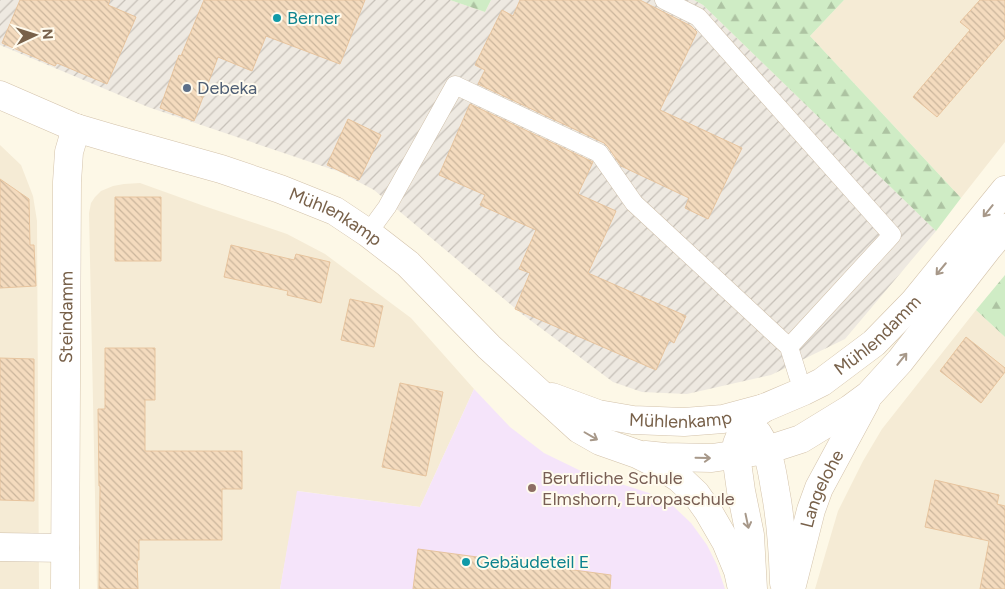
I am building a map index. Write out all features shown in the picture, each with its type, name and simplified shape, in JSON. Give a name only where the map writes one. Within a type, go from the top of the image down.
[{"type":"street","points":[[0,95],[76,128]]},
{"type":"street","name":"Mühlenkamp","points":[[76,128],[221,169],[280,189],[335,211],[368,233],[408,264],[490,347],[579,430],[600,441],[659,464],[679,478],[696,494],[726,542],[738,570],[742,589]]},
{"type":"street","name":"Steindamm","points":[[66,589],[66,182],[69,152],[76,128]]},
{"type":"street","name":"Mühlendamm","points":[[744,417],[822,382],[874,343],[914,302],[1005,190]]},
{"type":"street","name":"Mühlendamm","points":[[767,450],[801,439],[870,395],[900,361],[1005,228]]},
{"type":"street","name":"Mühlenkamp","points":[[541,393],[598,414],[633,420],[684,422],[744,417]]},
{"type":"street","name":"Langelohe","points":[[791,589],[811,510],[819,488],[870,395]]},
{"type":"street","points":[[744,417],[736,455],[750,535],[753,589]]},
{"type":"street","name":"Langelohe","points":[[744,417],[755,430],[767,450],[779,510],[784,589]]},
{"type":"street","name":"Mühlenkamp","points":[[636,454],[664,457],[712,458],[767,450]]},
{"type":"street","points":[[0,548],[65,548]]},
{"type":"lane","points":[[664,0],[698,17],[892,235],[789,346]]},
{"type":"lane","points":[[368,233],[387,207],[455,85],[599,153],[634,203],[789,346],[804,391]]},
{"type":"shaded area","points":[[0,0],[450,0],[485,12],[491,0],[694,0],[703,5],[936,231],[845,339],[771,375],[687,394],[642,392],[613,382],[522,314],[374,190],[340,172],[148,107],[0,45]]},
{"type":"shaded area","points":[[844,0],[1005,0],[1005,142],[961,198],[810,36]]},
{"type":"shaded area","points":[[0,145],[21,165],[33,196],[37,221],[39,589],[0,589]]},
{"type":"shaded area","points":[[140,183],[287,234],[325,254],[411,318],[474,389],[420,507],[298,491],[280,589],[97,589],[89,213],[91,203],[101,191],[113,186]]},
{"type":"shaded area","points":[[976,310],[1005,337],[1005,589],[815,589],[838,511],[863,461],[882,429]]},
{"type":"shaded area","name":"Berufliche Schule Elmshorn, Europaschule","points":[[474,389],[510,427],[544,453],[581,471],[649,493],[673,506],[691,523],[707,545],[717,565],[725,589],[280,589],[297,491],[420,507]]},
{"type":"green space","points":[[450,0],[491,0],[485,12]]},
{"type":"green space","points":[[694,0],[844,0],[810,36],[961,198],[936,231],[703,5]]},
{"type":"green space","points":[[1005,275],[1005,337],[976,310]]},
{"type":"building","points":[[20,0],[110,0],[108,5],[136,17],[107,84],[57,63],[55,66],[2,43]]},
{"type":"building","name":"Berner","points":[[204,0],[365,0],[340,64],[266,36],[252,71],[218,57],[194,121],[160,108],[179,55],[181,56]]},
{"type":"building","points":[[520,0],[640,0],[691,26],[697,32],[660,110],[742,148],[708,219],[685,208],[689,198],[621,166],[604,143],[478,84],[485,70],[475,65],[502,10],[513,16]]},
{"type":"building","points":[[980,0],[1005,0],[1005,38],[937,117],[913,97],[970,30],[960,22]]},
{"type":"building","points":[[470,104],[593,162],[578,194],[616,211],[588,273],[686,316],[674,343],[669,340],[656,370],[515,309],[530,273],[519,269],[536,230],[480,205],[485,195],[439,175]]},
{"type":"building","points":[[348,119],[381,135],[359,180],[327,165]]},
{"type":"building","points":[[0,179],[29,199],[30,245],[34,245],[36,286],[0,288]]},
{"type":"building","points":[[115,197],[161,197],[161,261],[115,261]]},
{"type":"building","points":[[231,245],[294,260],[296,254],[330,262],[321,303],[287,295],[288,291],[224,277]]},
{"type":"building","points":[[350,299],[383,306],[374,347],[341,340]]},
{"type":"building","points":[[966,337],[1005,368],[1005,372],[981,403],[940,371]]},
{"type":"building","points":[[105,348],[155,348],[155,400],[145,400],[145,451],[242,451],[242,489],[222,489],[222,540],[139,540],[139,560],[137,560],[138,589],[99,589],[100,486],[98,409],[105,409]]},
{"type":"building","points":[[0,358],[34,359],[34,501],[0,500]]},
{"type":"building","points":[[400,383],[443,392],[426,476],[382,467]]},
{"type":"building","points":[[935,480],[999,495],[997,504],[1005,506],[1005,589],[980,589],[989,541],[925,527]]},
{"type":"building","name":"Gebäudeteil E","points":[[418,549],[611,575],[610,589],[413,589]]},
{"type":"place","name":"Berner","points":[[277,18]]},
{"type":"place","name":"Debeka","points":[[187,88]]},
{"type":"place","name":"Berufliche Schule Elmshorn, Europaschule","points":[[532,488]]},
{"type":"place","name":"Gebäudeteil E","points":[[466,562]]}]
